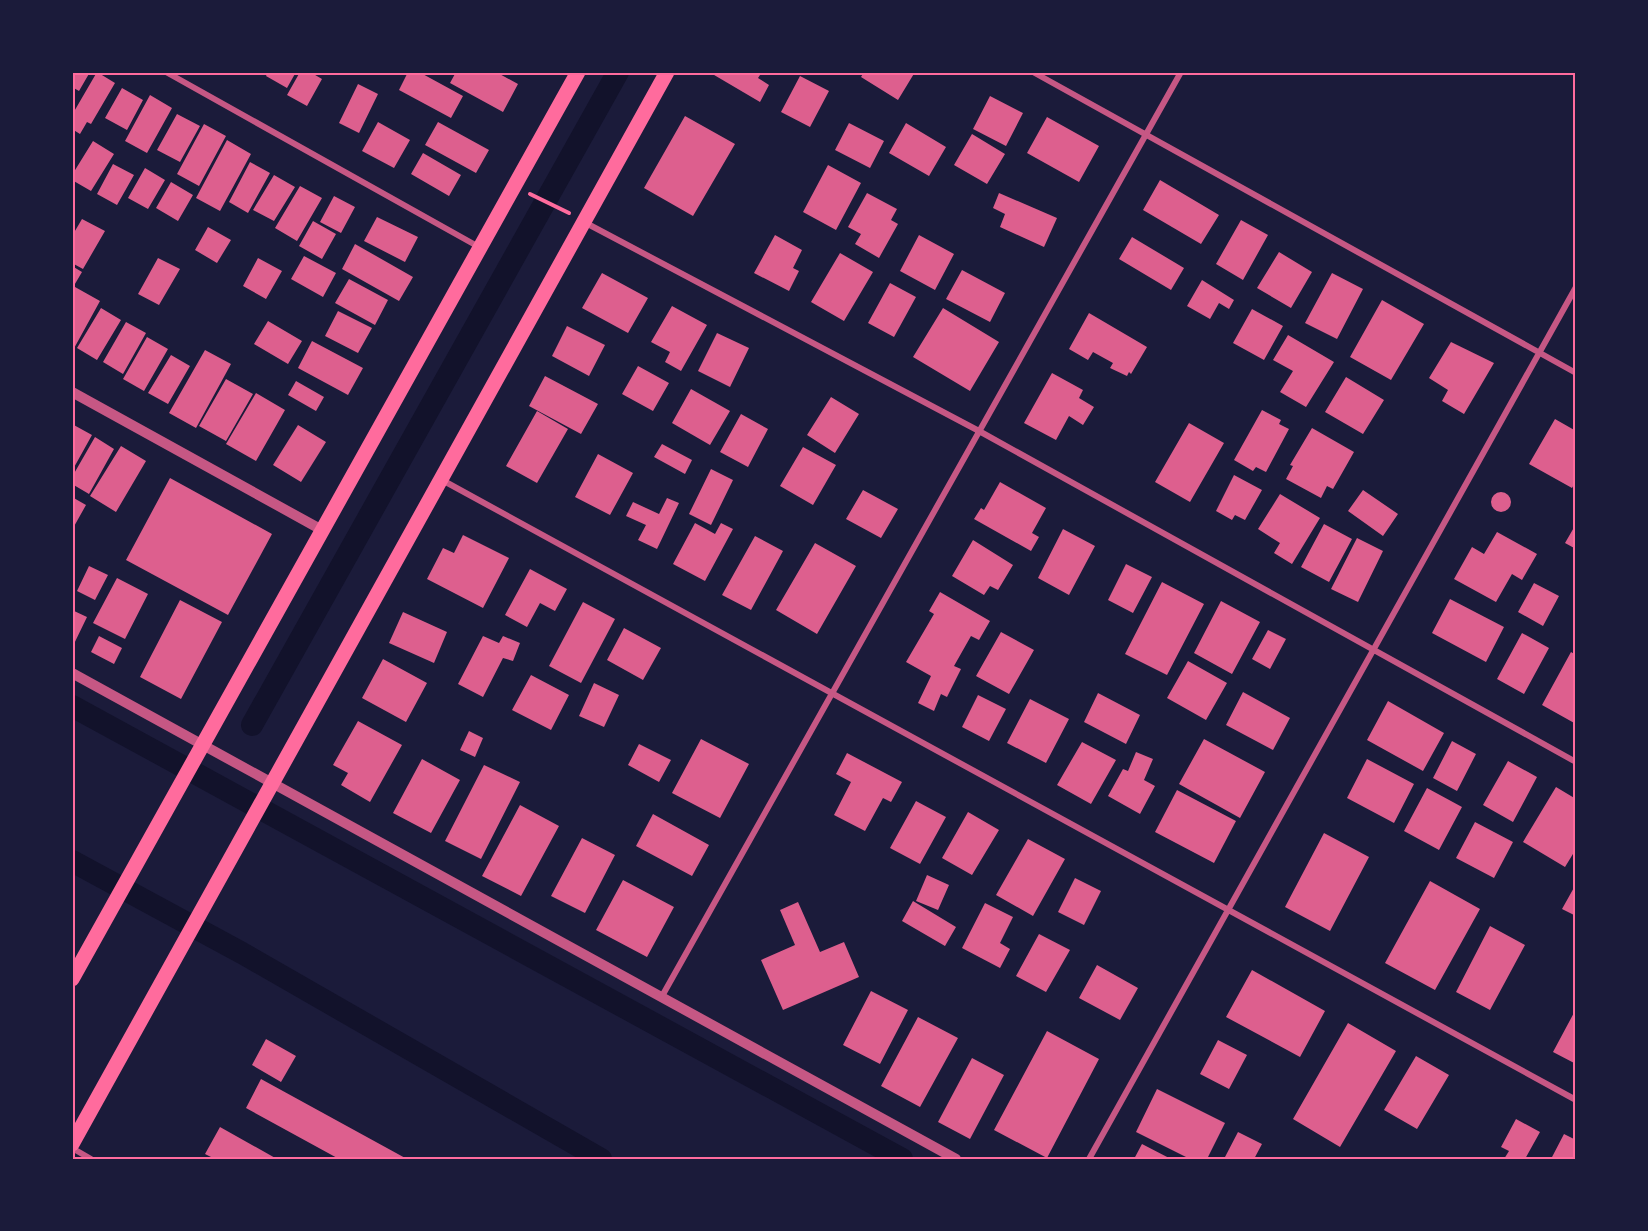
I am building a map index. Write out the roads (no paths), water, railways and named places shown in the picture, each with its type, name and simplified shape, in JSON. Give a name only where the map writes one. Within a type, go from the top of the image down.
[{"type":"main road","points":[[72,979],[130,871],[204,743],[578,72]]},
{"type":"main road","points":[[72,1146],[442,479],[578,218],[667,72]]},
{"type":"street","points":[[166,72],[480,247]]},
{"type":"street","points":[[1033,72],[1576,373]]},
{"type":"street","points":[[661,998],[1180,72]]},
{"type":"street","points":[[578,218],[979,431],[1372,651],[1576,762]]},
{"type":"street","points":[[1089,1159],[1576,287]]},
{"type":"street","points":[[72,392],[322,530]]},
{"type":"street","points":[[442,479],[1576,1100]]},
{"type":"street","points":[[72,673],[204,743],[661,998],[956,1159]]},
{"type":"street","points":[[72,1146],[91,1159]]},
{"type":"waterway","points":[[252,725],[618,72]]},
{"type":"waterway","points":[[72,706],[902,1159]]},
{"type":"waterway","points":[[72,861],[242,953],[601,1159]]}]
